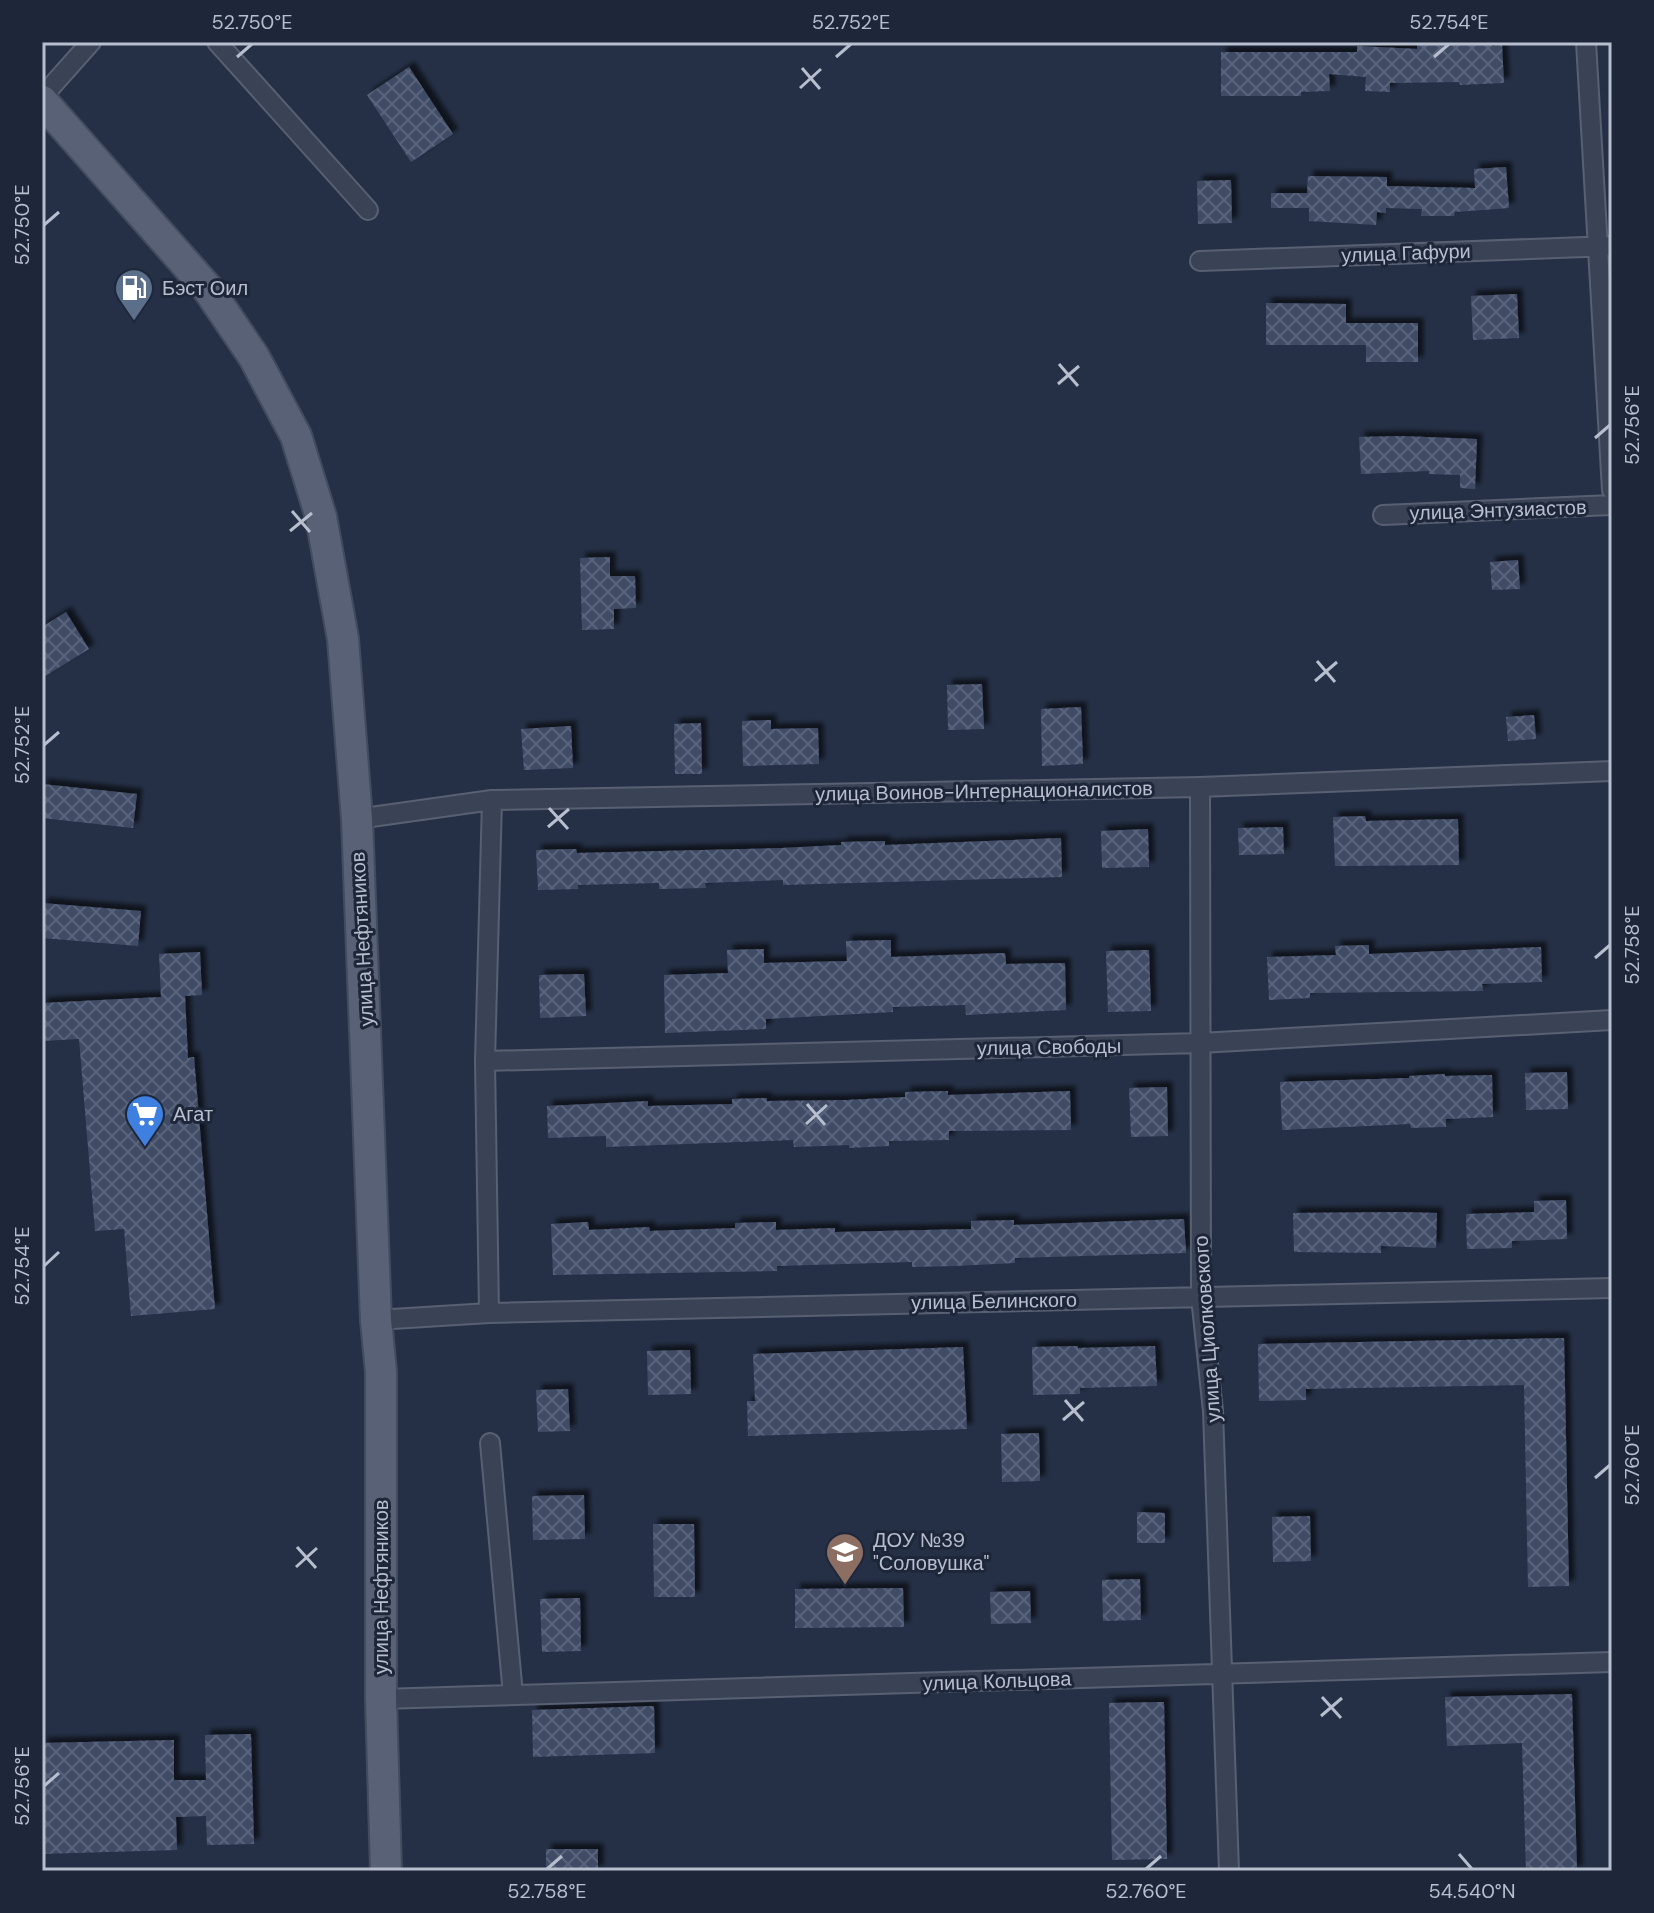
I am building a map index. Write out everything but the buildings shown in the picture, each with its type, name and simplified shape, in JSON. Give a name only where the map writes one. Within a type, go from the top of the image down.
[{"type":"main road","name":"улица Нефтяников","points":[[42,99],[208,289],[254,357],[296,436],[321,517],[343,639],[357,819],[376,1320],[381,1372],[381,1699],[386,1871]]},
{"type":"street","points":[[42,99],[91,42]]},
{"type":"street","points":[[217,42],[368,210]]},
{"type":"street","points":[[1586,42],[1604,246],[1612,490]]},
{"type":"street","name":"улица Гафури","points":[[1200,261],[1604,246]]},
{"type":"street","name":"улица Энтузиастов","points":[[1383,515],[1612,505]]},
{"type":"street","name":"улица Воинов-Интернационалистов","points":[[357,819],[492,800],[1200,787],[1612,771]]},
{"type":"street","name":"улица Циолковского","points":[[1200,787],[1201,1297],[1213,1411],[1229,1871]]},
{"type":"street","points":[[489,1313],[485,1061],[492,800]]},
{"type":"street","name":"улица Свободы","points":[[485,1061],[1200,1043],[1612,1020]]},
{"type":"street","name":"улица Белинского","points":[[376,1320],[489,1313],[1612,1288]]},
{"type":"street","points":[[490,1443],[513,1695]]},
{"type":"street","name":"улица Кольцова","points":[[381,1699],[1612,1662]]},
{"type":"place","name":"Бэст Оил","points":[[134,322]]},
{"type":"place","name":"Агат","points":[[145,1148]]},
{"type":"place","name":"ДОУ №39 \"Соловушка\"","points":[[845,1586]]}]
